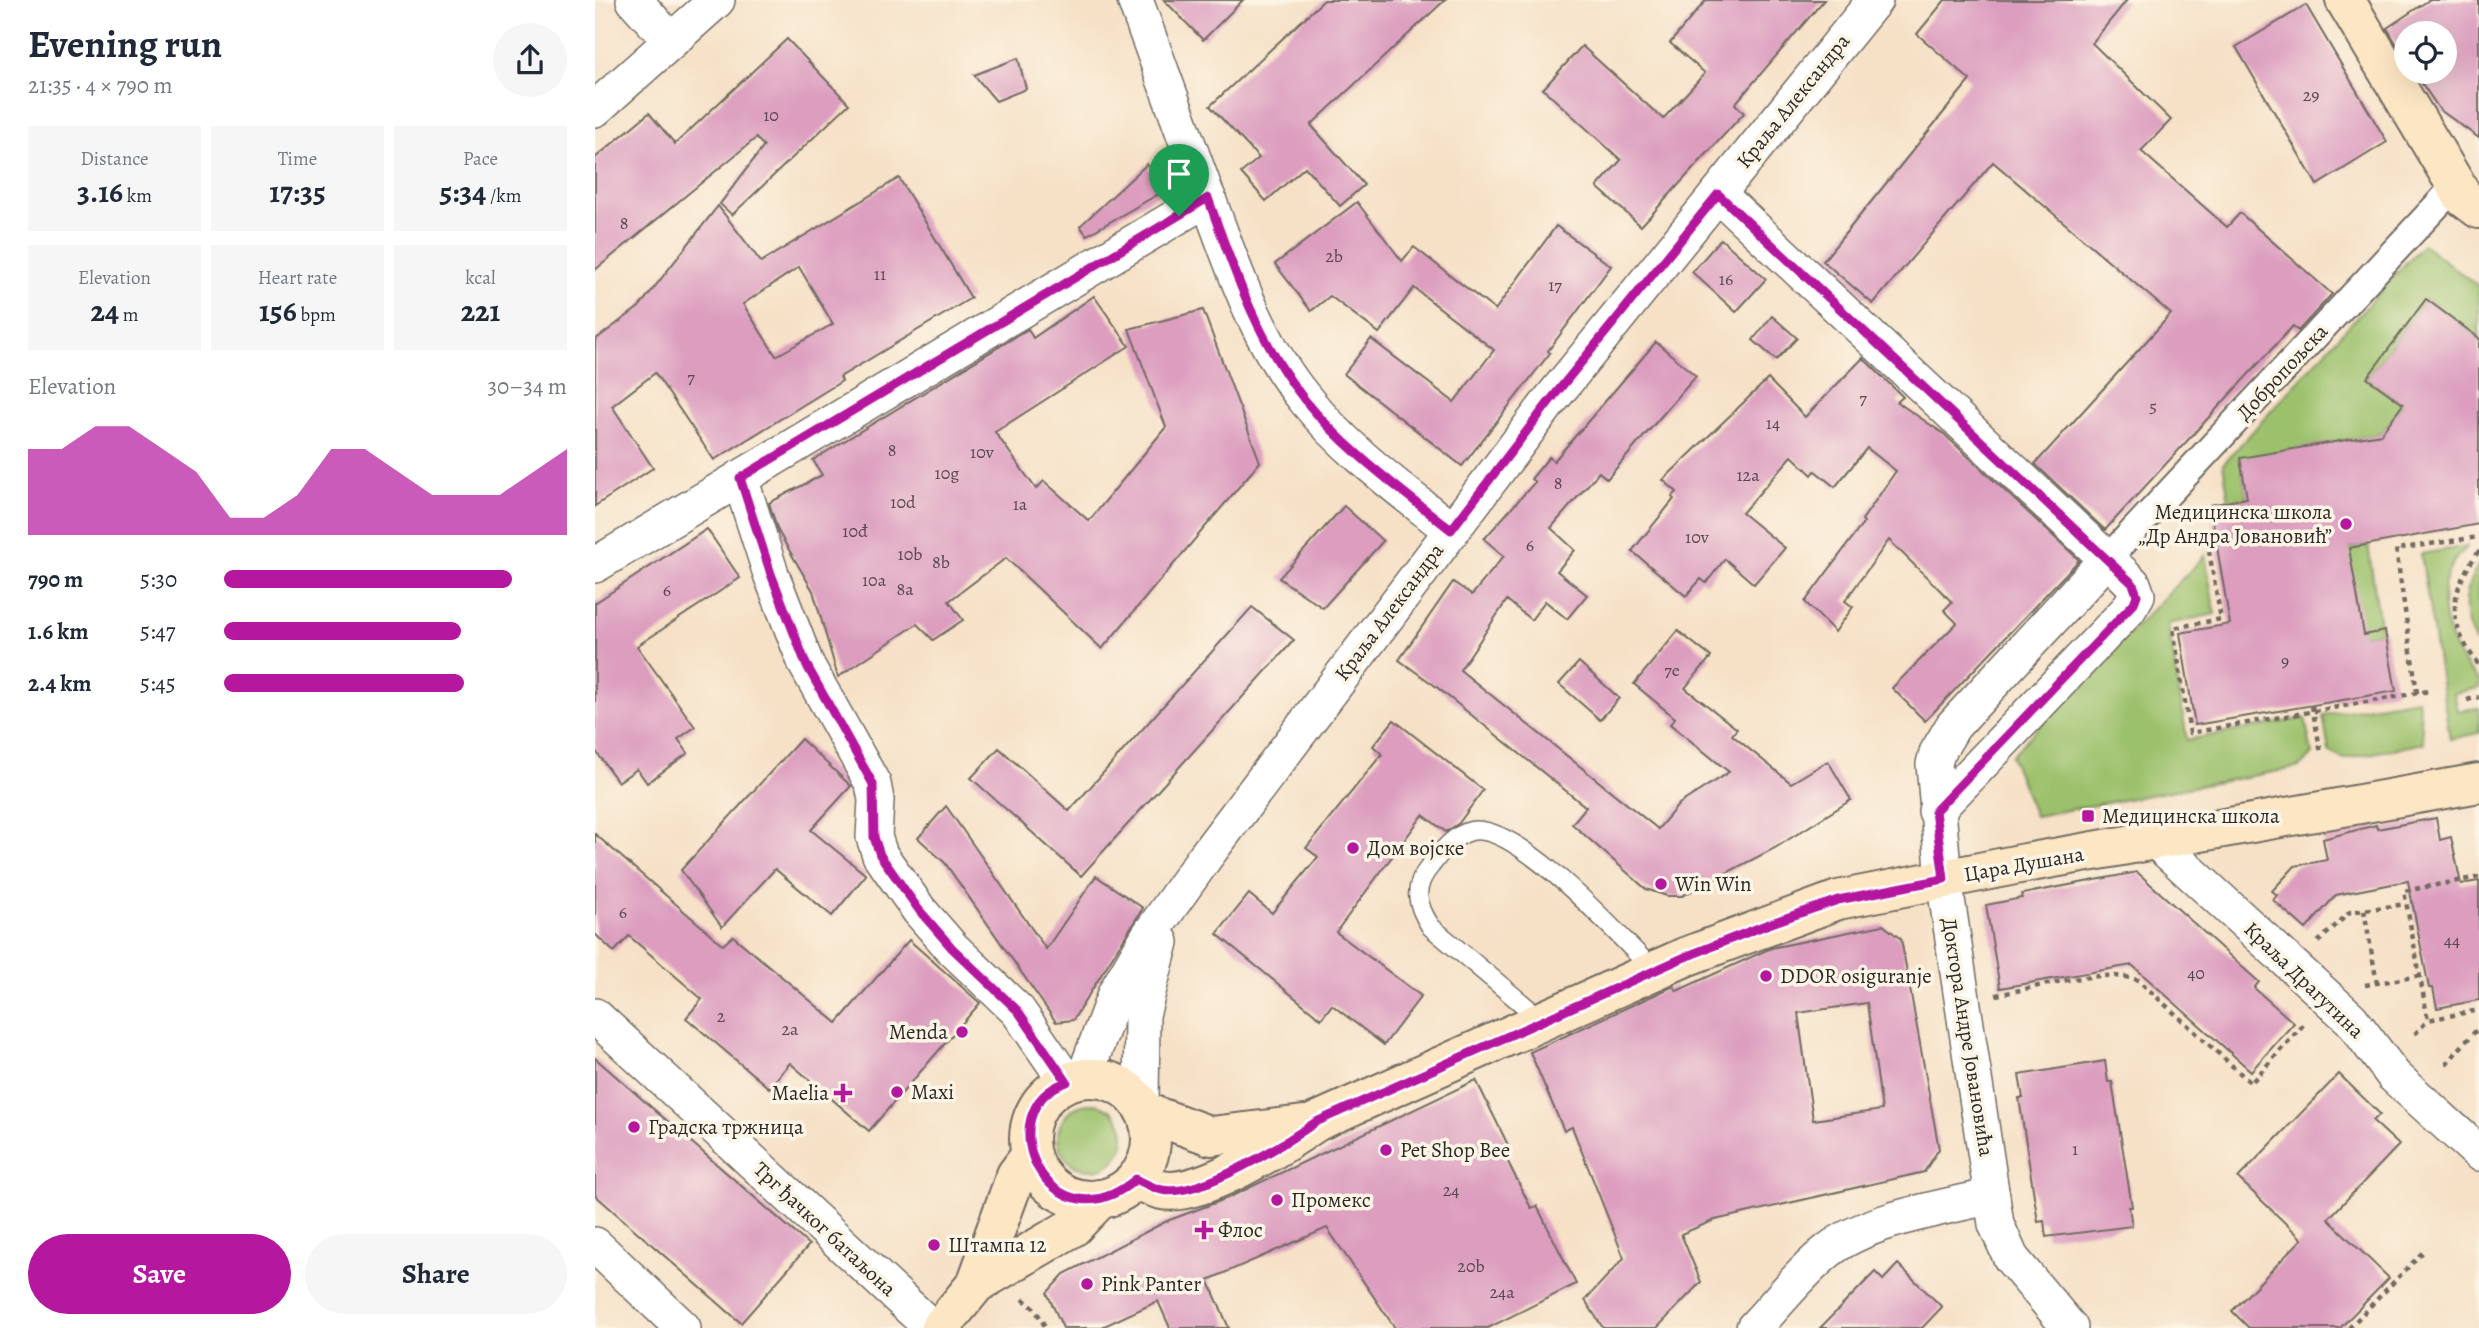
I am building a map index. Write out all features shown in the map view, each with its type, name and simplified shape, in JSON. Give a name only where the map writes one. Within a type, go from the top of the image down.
[{"type":"main road","points":[[2345,0],[2468,197]]},
{"type":"main road","name":"Цара Душана","points":[[1136,1179],[1162,1190],[1182,1190],[1201,1184],[1266,1155],[1316,1122],[1545,1023],[1655,972],[1766,925],[1838,900],[2155,840],[2479,783]]},
{"type":"main road","points":[[1075,1080],[1112,1082],[1129,1091],[1143,1108],[1151,1129],[1151,1147],[1146,1165],[1136,1179],[1120,1193],[1100,1199],[1074,1197],[1050,1186],[1038,1172],[1030,1156],[1028,1135],[1033,1114],[1045,1097],[1075,1080]]},
{"type":"main road","name":"Цара Душана","points":[[1143,1108],[1211,1136],[1272,1131],[1316,1122]]},
{"type":"main road","points":[[940,1328],[976,1284],[1016,1175],[1030,1156]]},
{"type":"main road","points":[[976,1284],[1073,1227],[1100,1199]]},
{"type":"street","points":[[634,0],[671,41]]},
{"type":"street","points":[[595,109],[717,0]]},
{"type":"street","points":[[1135,0],[1234,271],[1263,336],[1303,397],[1355,451],[1451,530]]},
{"type":"street","name":"Краља Александра","points":[[1075,1080],[1117,992],[1148,937],[1549,402],[1875,0]]},
{"type":"street","points":[[1718,194],[2107,559],[2133,584],[2137,595],[2134,603],[1935,811]]},
{"type":"street","name":"Добропољска","points":[[1944,879],[1935,811],[1934,764],[1952,726],[2107,559],[2468,197]]},
{"type":"street","points":[[595,565],[1208,198]]},
{"type":"street","points":[[740,478],[771,574],[801,652],[822,697],[873,784],[874,837],[880,855],[946,941],[974,972],[1018,1011],[1075,1080]]},
{"type":"street","name":"Краља Драгутина","points":[[2155,840],[2345,1013],[2394,1076],[2479,1153]]},
{"type":"street","name":"Доктора Андре Јовановића","points":[[1944,879],[1996,1224],[2011,1258],[2070,1328]]},
{"type":"street","name":"Краља Александра","points":[[1143,1108],[1142,1015],[1146,989],[1174,902]]},
{"type":"street","name":"Трг ђачког батаљона","points":[[595,1016],[932,1328]]},
{"type":"street","points":[[1754,1328],[1819,1259],[1845,1240],[1880,1226],[1992,1196]]},
{"type":"street","points":[[595,1245],[683,1328]]},
{"type":"lane","points":[[1545,1023],[1431,927],[1420,909],[1417,891],[1420,877],[1444,850],[1467,832],[1496,833],[1556,873],[1655,972]]},
{"type":"path","points":[[2417,693],[2396,550],[2479,537]]},
{"type":"path","points":[[2209,551],[2221,619],[2173,628],[2190,733],[2313,708],[2430,691]]},
{"type":"path","points":[[2479,551],[2463,574],[2454,599],[2457,628],[2479,665]]},
{"type":"path","points":[[2467,700],[2479,698]]},
{"type":"path","points":[[2313,708],[2321,753]]},
{"type":"path","points":[[2428,1020],[2404,891],[2479,877]]},
{"type":"path","points":[[2317,943],[2350,912],[2406,904]]},
{"type":"path","points":[[2364,910],[2377,983]]},
{"type":"path","points":[[2360,986],[2420,976]]},
{"type":"path","points":[[1993,995],[2095,977],[2128,977],[2138,980],[2251,1083],[2307,1021]]},
{"type":"path","points":[[2415,1034],[2428,1020],[2479,1010]]},
{"type":"path","points":[[2446,1064],[2479,1027]]},
{"type":"path","points":[[2349,1328],[2424,1251]]},
{"type":"path","points":[[1018,1294],[1035,1309],[1046,1328]]},
{"type":"green space","points":[[2423,244],[2479,287],[2479,338],[2426,299],[2367,378],[2403,404],[2381,434],[2240,459],[2247,498],[2229,501],[2223,464]]},
{"type":"green space","points":[[2368,545],[2381,632],[2364,635],[2275,561]]},
{"type":"green space","points":[[2468,546],[2455,560],[2447,577],[2443,595],[2444,614],[2456,651],[2479,681],[2479,688],[2454,693],[2458,711],[2479,708],[2479,733],[2450,739],[2421,554]]},
{"type":"green space","points":[[2205,555],[2215,614],[2168,624],[2187,740],[2305,718],[2312,754],[2300,767],[2035,816],[2011,756]]},
{"type":"green space","points":[[2479,563],[2479,648],[2469,626],[2465,606],[2469,585]]},
{"type":"green space","points":[[2418,699],[2424,743],[2343,759],[2329,751],[2323,715]]},
{"type":"green space","points":[[1084,1104],[1098,1104],[1110,1109],[1119,1118],[1124,1137],[1122,1150],[1115,1161],[1098,1170],[1084,1170],[1072,1165],[1063,1156],[1058,1144],[1058,1130],[1063,1118],[1072,1109]]},
{"type":"building","points":[[1164,0],[1243,0],[1203,40]]},
{"type":"building","points":[[1324,0],[1445,0],[1311,125],[1364,185],[1340,206],[1305,167],[1266,201],[1241,173],[1259,158],[1210,106]]},
{"type":"building","points":[[1706,0],[1824,0],[1735,104],[1744,113],[1641,226],[1597,187],[1621,160],[1543,89],[1582,46],[1663,119],[1705,73],[1670,43]]},
{"type":"building","points":[[1945,0],[2127,0],[2092,43],[2171,120],[2141,151],[2227,227],[2240,213],[2332,294],[2298,331],[2293,326],[2105,530],[2035,464],[2171,314],[1993,162],[1873,304],[1823,261],[1970,80],[1917,34]]},
{"type":"building","points":[[2429,0],[2479,0],[2479,138],[2440,110],[2422,84],[2457,84],[2457,21],[2398,21]]},
{"type":"building","points":[[2306,5],[2387,142],[2317,185],[2236,47]]},
{"type":"building","points":[[2394,23],[2394,40],[2387,28]]},
{"type":"building","points":[[787,39],[849,104],[732,215],[720,204],[764,146],[756,138],[595,270],[595,158],[649,113],[675,144]]},
{"type":"building","points":[[1018,58],[1026,89],[996,101],[974,75]]},
{"type":"building","points":[[1147,164],[1162,192],[1087,235],[1080,226]]},
{"type":"building","points":[[899,178],[971,298],[840,377],[842,381],[714,460],[655,373],[612,406],[653,468],[595,506],[595,340],[639,307],[718,206],[761,262]],"holes":[[[799,267],[833,324],[776,356],[743,304]]]},
{"type":"building","points":[[1357,202],[1402,261],[1414,247],[1495,310],[1556,226],[1611,266],[1548,351],[1550,353],[1462,466],[1344,374],[1371,339],[1454,402],[1494,350],[1414,288],[1379,333],[1330,296],[1311,311],[1275,264]]},
{"type":"building","points":[[1721,239],[1766,279],[1736,312],[1692,272]]},
{"type":"building","points":[[1094,296],[1129,346],[995,432],[1036,489],[1044,481],[1089,521],[1166,427],[1129,329],[1203,310],[1260,462],[1102,649],[1006,558],[949,601],[963,620],[933,640],[917,624],[838,677],[813,591],[778,531],[769,503],[822,475],[813,460],[1028,329],[1033,338]]},
{"type":"building","points":[[2426,299],[2479,338],[2479,524],[2349,548],[2364,635],[2385,631],[2396,691],[2195,725],[2180,633],[2230,624],[2210,505],[2247,498],[2240,458],[2381,434],[2403,404],[2367,378]]},
{"type":"building","points":[[1772,316],[1797,338],[1776,360],[1753,340]]},
{"type":"building","points":[[1656,342],[1696,376],[1607,479],[1599,472],[1551,528],[1575,550],[1557,571],[1587,595],[1567,619],[1545,601],[1531,620],[1507,600],[1460,670],[1658,829],[1679,804],[1729,772],[1670,724],[1675,718],[1634,684],[1678,631],[1711,657],[1685,688],[1737,729],[1732,735],[1791,783],[1828,761],[1851,800],[1775,848],[1682,896],[1667,896],[1646,889],[1572,824],[1586,807],[1399,660],[1453,582],[1472,595],[1504,556],[1484,539],[1535,482],[1531,479],[1549,457],[1554,461]]},
{"type":"building","points":[[1863,358],[1903,397],[1897,402],[1944,434],[2079,560],[1925,721],[1892,688],[1957,623],[1944,610],[1952,602],[1889,540],[1845,601],[1853,607],[1835,632],[1805,602],[1864,522],[1862,520],[1896,471],[1867,448],[1835,487],[1815,471],[1812,475],[1792,456],[1742,513],[1785,548],[1754,584],[1725,559],[1706,583],[1701,579],[1686,596],[1632,551],[1674,499],[1672,497],[1677,492],[1663,480],[1768,379],[1805,417]]},
{"type":"building","points":[[1344,506],[1383,541],[1323,608],[1279,578]]},
{"type":"building","points":[[707,529],[740,578],[637,646],[695,727],[678,739],[688,753],[647,783],[637,769],[618,782],[595,750],[595,603]]},
{"type":"building","points":[[1252,607],[1294,640],[1081,876],[971,778],[999,748],[1069,811]]},
{"type":"building","points":[[1579,662],[1619,698],[1600,720],[1559,684]]},
{"type":"building","points":[[1394,720],[1483,790],[1459,823],[1446,832],[1423,815],[1336,932],[1421,996],[1384,1045],[1332,1005],[1321,1019],[1217,934],[1249,894],[1272,913],[1318,857],[1306,848],[1382,754],[1373,746]]},
{"type":"building","points":[[801,739],[851,786],[811,830],[866,875],[832,916],[775,869],[722,927],[681,870]]},
{"type":"building","points":[[946,806],[1046,949],[1096,876],[1143,908],[1073,1020],[1056,1022],[945,863],[918,838]]},
{"type":"building","points":[[2436,818],[2440,840],[2451,837],[2461,884],[2479,881],[2479,1000],[2437,1008],[2433,988],[2429,988],[2408,881],[2336,895],[2306,929],[2273,900],[2277,895],[2272,891],[2295,866],[2327,860],[2323,839],[2376,825],[2377,829]]},
{"type":"building","points":[[595,834],[723,945],[733,936],[837,1023],[909,940],[980,1003],[869,1131],[790,1063],[769,1088],[686,1018],[702,999],[629,936],[614,952],[595,934]]},
{"type":"building","points":[[2137,872],[2259,982],[2254,988],[2294,1023],[2251,1071],[2132,965],[2000,988],[1986,905],[2022,898],[2022,894]]},
{"type":"building","points":[[1883,925],[1901,939],[1939,1149],[1924,1172],[1715,1220],[1681,1234],[1701,1282],[1657,1328],[1603,1328],[1585,1300],[1624,1258],[1572,1127],[1564,1131],[1530,1052],[1674,986],[1677,991],[1771,948]],"holes":[[[1867,1003],[1882,1110],[1813,1120],[1798,1013]]]},
{"type":"building","name":"Градска тржница","points":[[595,1058],[809,1245],[741,1323],[595,1195]]},
{"type":"building","points":[[2105,1061],[2108,1082],[2112,1082],[2132,1207],[2129,1207],[2132,1226],[2046,1237],[2044,1221],[2038,1222],[2019,1098],[2023,1098],[2019,1075]]},
{"type":"building","points":[[2339,1074],[2380,1114],[2373,1121],[2399,1145],[2328,1219],[2389,1278],[2340,1328],[2249,1328],[2232,1311],[2302,1239],[2238,1178]]},
{"type":"building","points":[[1476,1080],[1509,1147],[1502,1150],[1531,1208],[1537,1206],[1576,1284],[1488,1328],[1395,1328],[1327,1228],[1208,1280],[1229,1328],[1170,1328],[1158,1301],[1100,1328],[1063,1328],[1047,1293],[1064,1274],[1167,1221],[1228,1198]]},
{"type":"building","points":[[1898,1264],[1942,1307],[1922,1328],[1820,1328],[1875,1272],[1883,1280]]},
{"type":"place","name":"Медицинска школа „Др Андра Јовановић”","points":[[2346,524]]},
{"type":"place","name":"Медицинска школа","points":[[2088,816]]},
{"type":"place","name":"Дом војске","points":[[1353,848]]},
{"type":"place","name":"Win Win","points":[[1661,884]]},
{"type":"place","name":"DDOR osiguranje","points":[[1766,976]]},
{"type":"place","name":"Menda","points":[[962,1032]]},
{"type":"place","name":"Maxi","points":[[897,1092]]},
{"type":"place","name":"Maelia","points":[[843,1093]]},
{"type":"place","name":"Градска тржница","points":[[634,1127]]},
{"type":"place","name":"Pet Shop Bee","points":[[1386,1150]]},
{"type":"place","name":"Промекс","points":[[1277,1200]]},
{"type":"place","name":"Флос","points":[[1204,1230]]},
{"type":"place","name":"Штампа 12","points":[[934,1245]]},
{"type":"place","name":"Pink Panter","points":[[1087,1284]]},
{"type":"route","points":[[1718,194],[2123,574],[2133,584],[2137,595],[2134,603],[1935,811],[1944,879],[1838,900],[1685,957],[1545,1023],[1316,1122],[1266,1155],[1201,1184],[1182,1190],[1162,1190],[1136,1179],[1120,1193],[1100,1199],[1083,1200],[1065,1195],[1050,1186],[1038,1172],[1030,1156],[1028,1135],[1033,1114],[1045,1097],[1067,1082],[1018,1011],[974,972],[952,948],[919,910],[880,855],[874,837],[876,800],[873,784],[842,733],[806,664],[771,574],[740,478],[1179,216],[1208,198],[1234,271],[1263,336],[1303,397],[1355,451],[1451,530],[1549,402],[1718,194]]}]
